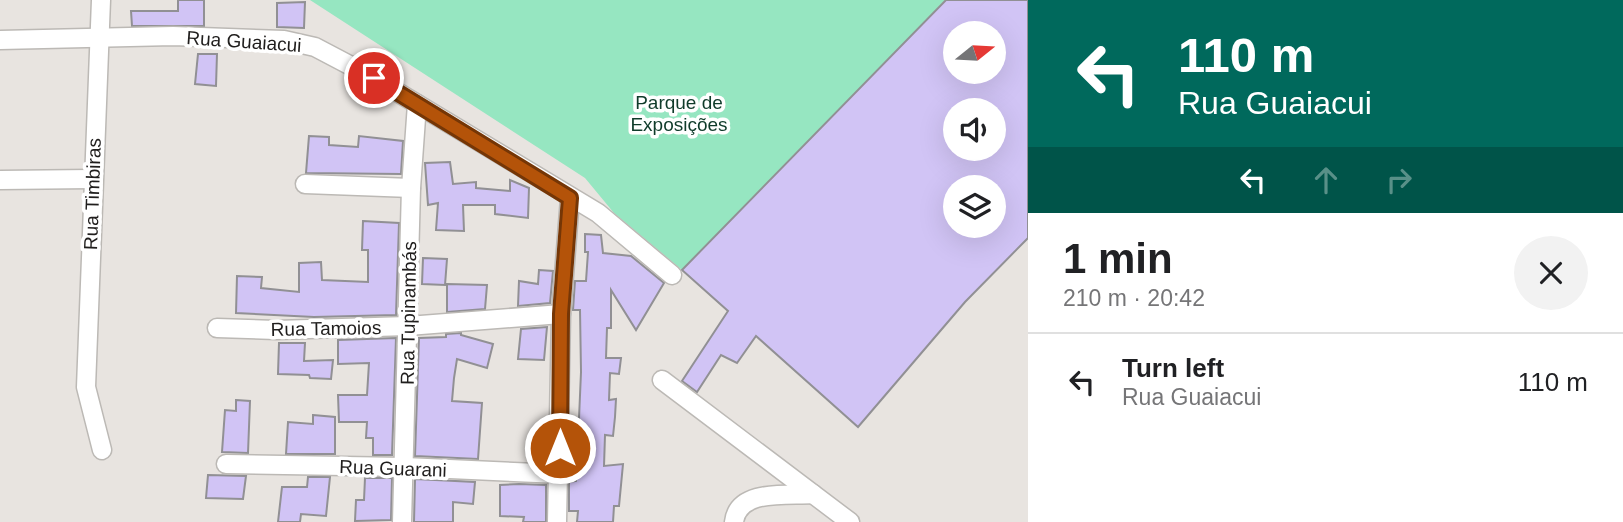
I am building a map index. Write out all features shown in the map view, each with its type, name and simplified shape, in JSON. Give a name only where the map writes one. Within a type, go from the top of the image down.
[{"type":"street","name":"Rua Timbiras","points":[[101,0],[86,387],[102,450]]},
{"type":"street","name":"Rua Guaiacui","points":[[0,40],[173,36],[284,40],[314,47],[417,104],[598,213],[672,275]]},
{"type":"street","name":"Rua Tupinambás","points":[[402,522],[411,188],[417,104]]},
{"type":"street","points":[[0,180],[92,179]]},
{"type":"street","points":[[305,184],[411,188]]},
{"type":"street","points":[[557,522],[561,314],[570,198]]},
{"type":"street","name":"Rua Tamoios","points":[[217,328],[276,330],[408,326],[561,314]]},
{"type":"street","points":[[662,380],[850,522]]},
{"type":"street","name":"Rua Guarani","points":[[226,464],[405,467],[559,474]]},
{"type":"street","points":[[734,522],[735,515],[746,502],[758,497],[813,494]]},
{"type":"green space","name":"Parque de Exposições","points":[[310,0],[945,0],[827,125],[682,270],[614,213],[585,178]]},
{"type":"building","points":[[178,0],[204,0],[204,26],[132,26],[131,11],[178,11]]},
{"type":"building","points":[[946,0],[1028,0],[1028,238],[965,302],[858,427],[756,336],[737,363],[721,355],[697,392],[682,381],[728,311],[682,270]]},
{"type":"building","points":[[305,2],[304,28],[277,27],[277,3]]},
{"type":"building","points":[[198,54],[217,54],[216,86],[195,84]]},
{"type":"building","points":[[309,136],[329,137],[329,145],[358,147],[359,136],[403,141],[401,174],[306,173]]},
{"type":"building","points":[[450,162],[453,184],[476,182],[476,188],[510,191],[510,180],[529,188],[528,218],[495,214],[495,205],[463,205],[464,231],[436,230],[438,203],[428,205],[425,163]]},
{"type":"building","points":[[363,221],[399,223],[396,315],[314,317],[236,313],[237,276],[262,277],[261,288],[299,292],[299,263],[321,262],[322,280],[368,282],[368,250],[362,250]]},
{"type":"building","points":[[585,234],[601,235],[603,253],[631,256],[664,283],[636,330],[611,290],[611,328],[607,328],[606,358],[621,358],[619,374],[610,373],[609,400],[616,399],[615,417],[613,436],[605,435],[604,466],[623,464],[619,506],[614,506],[613,522],[577,522],[578,511],[569,511],[569,482],[576,481],[581,372],[580,310],[573,310],[575,281],[586,281],[588,252],[585,252]]},
{"type":"building","points":[[423,258],[447,259],[445,285],[422,284]]},
{"type":"building","points":[[539,270],[553,271],[550,303],[518,306],[519,281],[538,284]]},
{"type":"building","points":[[447,284],[487,285],[485,309],[447,312]]},
{"type":"building","points":[[547,327],[544,360],[518,359],[521,329]]},
{"type":"building","points":[[461,333],[493,344],[487,368],[457,359],[454,378],[452,401],[482,403],[478,459],[415,456],[419,338],[446,337],[446,334]]},
{"type":"building","points":[[396,338],[392,455],[373,455],[373,438],[366,438],[367,422],[339,422],[338,395],[367,395],[369,363],[338,364],[338,340]]},
{"type":"building","points":[[279,343],[305,343],[304,361],[333,360],[331,379],[278,374]]},
{"type":"building","points":[[236,400],[250,401],[248,453],[222,452],[225,410],[236,411]]},
{"type":"building","points":[[313,415],[335,417],[335,454],[286,454],[288,422],[313,424]]},
{"type":"building","points":[[208,475],[246,476],[243,499],[206,498]]},
{"type":"building","points":[[308,477],[330,477],[326,516],[301,514],[300,522],[278,522],[282,487],[307,487]]},
{"type":"building","points":[[365,478],[392,478],[391,520],[355,521],[356,500],[364,500]]},
{"type":"building","points":[[415,479],[475,482],[473,504],[453,502],[453,522],[414,522]]},
{"type":"building","points":[[500,485],[546,485],[546,522],[523,522],[524,517],[500,516]]},
{"type":"route","points":[[374,78],[570,198],[561,314],[560,448]]}]
